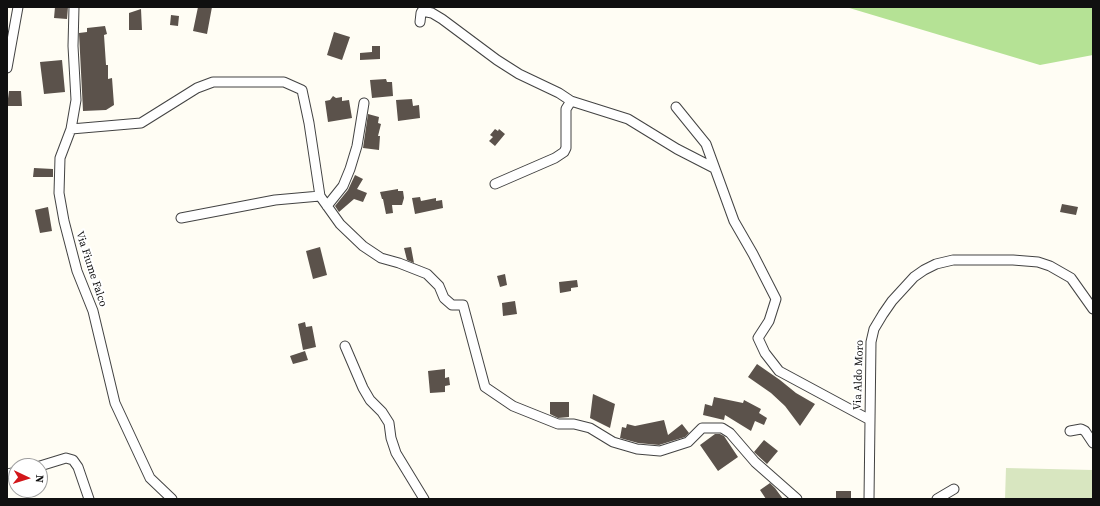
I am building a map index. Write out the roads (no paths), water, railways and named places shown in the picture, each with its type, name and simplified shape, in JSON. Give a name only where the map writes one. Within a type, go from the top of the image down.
[{"type":"street","points":[[7,68],[18,7]]},
{"type":"street","name":"Via Fiume Falco","points":[[74,7],[73,46],[76,100],[71,129],[60,158],[59,193],[64,221],[77,271],[93,311],[115,403],[150,478],[172,499]]},
{"type":"street","points":[[420,22],[422,11],[429,11],[519,74],[559,93],[570,101],[628,119],[677,149],[714,168]]},
{"type":"street","points":[[71,129],[141,123],[197,88],[213,82],[284,82],[302,90],[309,123],[320,196],[340,224],[363,246],[381,258],[400,263],[427,274],[439,286],[444,298],[452,305],[463,305],[485,387],[514,406],[558,424],[574,424],[590,428],[613,442],[637,449],[660,451],[688,442],[702,428],[722,428],[730,432],[755,462],[797,499]]},
{"type":"street","points":[[495,184],[555,158],[564,152],[566,148],[566,109],[570,101]]},
{"type":"street","points":[[328,206],[342,186],[350,169],[357,146],[364,103]]},
{"type":"street","points":[[676,108],[706,144],[734,221],[754,254],[776,299],[769,321],[758,338],[765,353],[779,371],[870,420]]},
{"type":"street","points":[[181,218],[275,200],[320,196]]},
{"type":"street","name":"Via Aldo Moro","points":[[869,499],[871,347],[874,329],[892,301],[914,278],[924,270],[936,264],[953,260],[1013,260],[1038,262],[1050,266],[1071,278],[1093,309]]},
{"type":"street","points":[[345,346],[363,388],[370,400],[382,412],[389,423],[391,438],[396,453],[424,499]]},
{"type":"street","points":[[1070,431],[1081,429],[1085,431],[1093,443]]},
{"type":"street","points":[[48,464],[66,458],[73,460],[78,467],[89,499]]},
{"type":"street","points":[[937,499],[954,489]]}]
